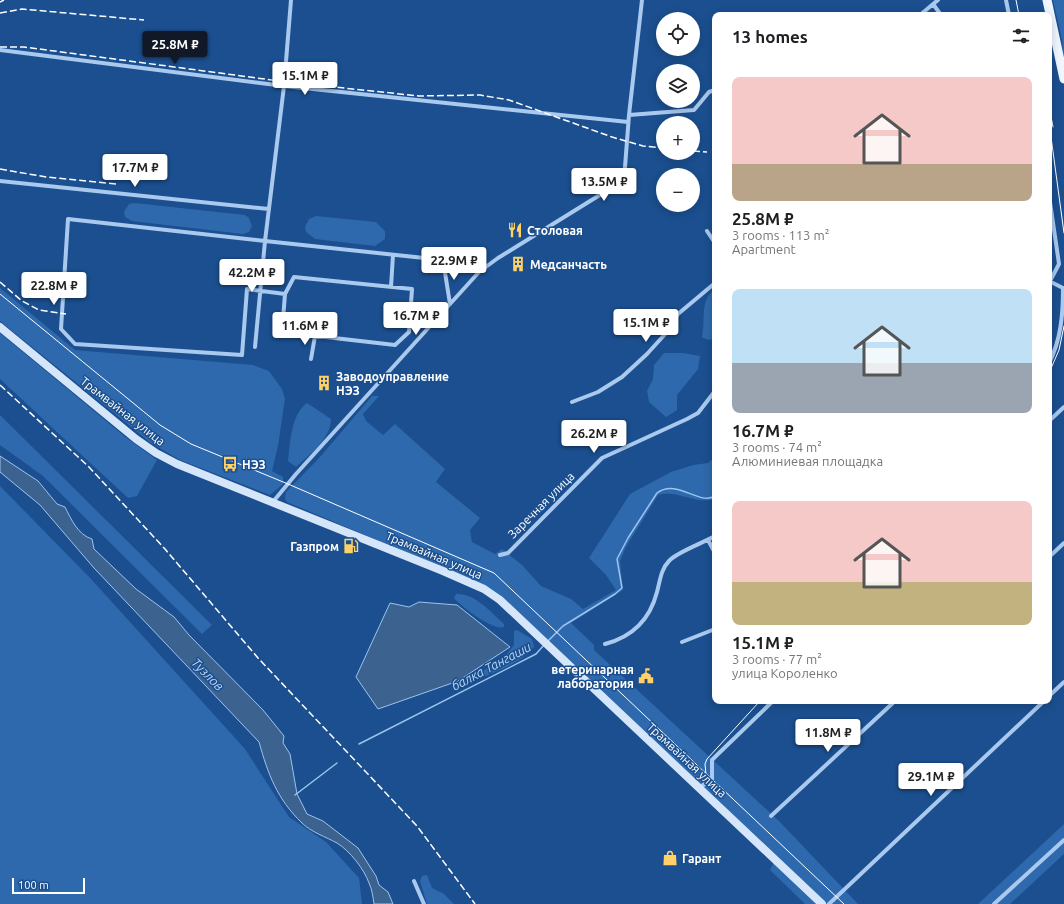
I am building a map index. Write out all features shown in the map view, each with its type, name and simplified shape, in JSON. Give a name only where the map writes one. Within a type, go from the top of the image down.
[{"type":"main road","points":[[1047,0],[1050,12]]},
{"type":"main road","points":[[1052,23],[1064,77]]},
{"type":"main road","name":"Трамвайная улица","points":[[0,327],[156,453],[177,464],[272,503],[443,570],[484,589],[500,600],[822,904]]},
{"type":"street","points":[[255,347],[265,241],[284,86],[291,0]]},
{"type":"street","points":[[272,503],[296,474],[479,272],[498,258],[624,180],[628,122],[642,0]]},
{"type":"street","points":[[924,12],[938,0]]},
{"type":"street","points":[[1006,0],[1008,12]]},
{"type":"street","points":[[933,4],[939,12]]},
{"type":"street","points":[[0,50],[284,86],[628,122]]},
{"type":"street","points":[[629,115],[694,110],[709,92],[712,91]]},
{"type":"street","points":[[0,182],[269,210]]},
{"type":"street","points":[[1052,216],[1059,264],[1052,278]]},
{"type":"street","points":[[285,294],[248,290],[242,356],[75,344],[61,329],[68,219],[443,260],[450,304]]},
{"type":"street","points":[[707,231],[712,238]]},
{"type":"street","points":[[391,287],[393,255]]},
{"type":"street","points":[[294,277],[391,287],[412,289],[409,332],[395,344],[282,332],[285,294],[294,277]]},
{"type":"street","points":[[1052,283],[1062,288],[1063,314],[1052,354]]},
{"type":"street","points":[[572,402],[598,392],[622,377],[647,354],[667,332],[678,314],[712,286]]},
{"type":"street","points":[[311,359],[315,336]]},
{"type":"street","name":"Заречная улица","points":[[500,555],[508,553],[602,458],[698,413],[712,395]]},
{"type":"street","points":[[1052,418],[1064,407]]},
{"type":"street","points":[[605,644],[619,640],[635,630],[644,620],[656,595],[663,569],[670,559],[712,538]]},
{"type":"street","points":[[708,540],[712,547]]},
{"type":"street","points":[[1052,554],[1064,543]]},
{"type":"street","points":[[682,642],[712,630]]},
{"type":"street","points":[[1052,693],[1064,682]]},
{"type":"street","points":[[698,788],[712,780],[712,760],[717,754],[770,704]]},
{"type":"street","points":[[771,816],[893,704]]},
{"type":"street","points":[[829,904],[1041,704]]},
{"type":"street","points":[[994,904],[1064,840]]},
{"type":"street","points":[[414,881],[424,904]]},
{"type":"shaded area","points":[[1053,0],[1064,0],[1064,60],[1062,40]]},
{"type":"shaded area","points":[[135,203],[245,215],[249,218],[252,226],[249,232],[243,234],[132,221],[125,217],[124,212],[129,204]]},
{"type":"shaded area","points":[[316,216],[376,222],[385,231],[385,239],[375,246],[315,239],[306,232],[305,227],[309,219]]},
{"type":"shaded area","points":[[0,288],[75,350],[253,365],[269,371],[282,389],[285,399],[278,446],[272,471],[283,477],[283,484],[270,495],[180,460],[151,443],[0,321]]},
{"type":"shaded area","points":[[712,292],[712,340],[708,340],[702,337],[705,305]]},
{"type":"shaded area","points":[[0,333],[124,436],[157,460],[137,496],[128,498],[0,379]]},
{"type":"shaded area","points":[[664,353],[683,353],[700,356],[698,369],[677,395],[677,410],[666,417],[649,402],[647,391],[653,379],[654,365]]},
{"type":"shaded area","points":[[372,396],[379,396],[363,414],[366,421],[383,435],[395,424],[445,469],[436,482],[480,518],[470,530],[472,542],[495,554],[502,549],[522,565],[541,586],[571,599],[583,609],[616,590],[606,575],[589,558],[630,494],[671,472],[693,465],[708,463],[712,460],[712,499],[701,500],[672,494],[658,495],[626,547],[620,561],[623,590],[571,623],[594,645],[594,650],[779,821],[858,904],[826,904],[486,586],[287,502],[285,499],[286,492],[320,457]]},
{"type":"shaded area","points":[[307,403],[331,419],[330,426],[323,440],[313,452],[296,467],[288,461],[292,429],[298,414]]},
{"type":"shaded area","points":[[0,415],[212,625],[202,634],[43,476],[0,445]]},
{"type":"shaded area","points":[[0,486],[92,580],[245,749],[289,817],[326,842],[359,878],[362,904],[0,904]]},
{"type":"shaded area","points":[[456,594],[470,597],[482,604],[504,624],[504,627],[499,627],[485,622],[454,598]]},
{"type":"shaded area","points":[[517,630],[532,639],[534,647],[513,664],[470,682],[474,677],[506,655],[514,645],[514,631]]},
{"type":"shaded area","points":[[1064,824],[1064,854],[1010,904],[978,904]]},
{"type":"shaded area","points":[[774,862],[818,904],[805,904],[770,870]]},
{"type":"shaded area","points":[[427,875],[432,888],[444,894],[454,904],[427,904],[420,881],[422,876]]},
{"type":"water","name":"Тузлов","points":[[0,456],[38,481],[57,504],[65,507],[72,521],[79,530],[87,537],[92,539],[94,549],[136,589],[174,617],[189,635],[263,710],[284,736],[283,743],[290,754],[297,794],[307,814],[323,821],[358,848],[376,876],[379,885],[388,892],[393,904],[374,904],[372,890],[367,878],[352,855],[342,846],[314,832],[293,814],[274,786],[259,742],[94,568],[40,505],[0,472]]},
{"type":"water","points":[[419,602],[457,605],[510,647],[458,681],[378,709],[356,677],[390,603],[409,607]]},
{"type":"waterway","name":"балка Тангаши","points":[[548,641],[563,626],[615,594],[622,588],[617,559],[628,538],[657,493],[665,489],[672,489],[680,490],[702,498],[712,497]]},
{"type":"waterway","name":"балка Тангаши","points":[[359,744],[536,654],[544,645]]},
{"type":"waterway","points":[[295,795],[337,763]]},
{"type":"tram line","points":[[1016,0],[1018,12]]},
{"type":"tram line","points":[[1052,122],[1053,127]]},
{"type":"tram line","points":[[1052,144],[1064,233]]},
{"type":"tram line","points":[[0,294],[160,425],[191,444],[494,573],[844,904]]},
{"type":"tram line","points":[[1052,366],[1059,350],[1064,326]]},
{"type":"tram line","points":[[706,775],[705,764],[707,759],[757,704]]},
{"type":"railway","points":[[0,2],[4,0]]},
{"type":"railway","points":[[0,13],[22,9],[144,20]]},
{"type":"railway","points":[[0,47],[24,47],[287,82],[419,96],[480,95],[509,100],[612,137],[643,146],[656,147]]},
{"type":"railway","points":[[700,152],[707,152]]},
{"type":"railway","points":[[0,169],[46,177],[117,184]]},
{"type":"railway","points":[[0,282],[22,301],[39,310],[66,314]]},
{"type":"railway","points":[[0,385],[89,467],[165,549],[258,658],[417,826],[475,904]]},
{"type":"place","name":"Столовая","points":[[515,230]]},
{"type":"place","name":"Медсанчасть","points":[[518,264]]},
{"type":"place","name":"Заводоуправление НЭЗ","points":[[324,383]]},
{"type":"place","name":"НЭЗ","points":[[230,464]]},
{"type":"place","name":"Газпром","points":[[351,546]]},
{"type":"place","name":"ветеринарная лаборатория","points":[[646,676]]},
{"type":"place","name":"Гарант","points":[[670,858]]}]
